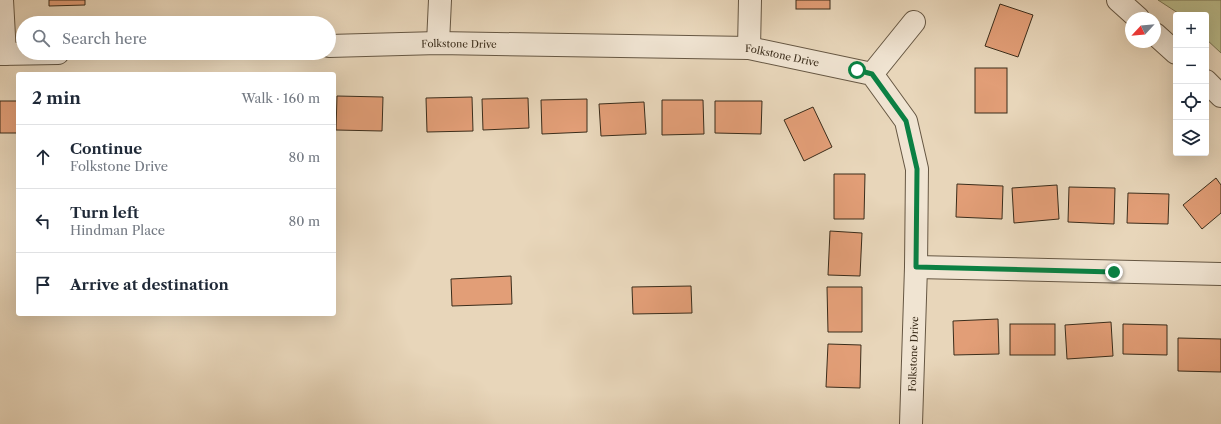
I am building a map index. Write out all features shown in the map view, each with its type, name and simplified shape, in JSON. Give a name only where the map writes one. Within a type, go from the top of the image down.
[{"type":"street","points":[[2,0],[2,54],[16,54]]},
{"type":"street","points":[[438,43],[440,0]]},
{"type":"street","points":[[749,48],[750,0]]},
{"type":"street","points":[[1118,0],[1131,12]]},
{"type":"street","points":[[872,74],[914,22]]},
{"type":"street","points":[[1161,39],[1173,50]]},
{"type":"street","name":"Folkstone Drive","points":[[336,46],[438,43],[749,48],[872,74],[906,121],[917,169],[916,267],[911,424]]},
{"type":"street","points":[[1209,84],[1221,96]]},
{"type":"street","points":[[916,267],[1221,274]]},
{"type":"green space","points":[[1158,0],[1221,0],[1221,53],[1209,42],[1209,12],[1176,12]]},
{"type":"building","points":[[49,0],[85,0],[85,5],[49,6]]},
{"type":"building","points":[[796,0],[830,0],[830,9],[796,9]]},
{"type":"building","points":[[1000,4],[1033,15],[1018,57],[985,46]]},
{"type":"building","points":[[975,68],[1007,68],[1007,113],[975,113]]},
{"type":"building","points":[[337,96],[383,97],[382,131],[336,130]]},
{"type":"building","points":[[472,97],[473,131],[427,132],[426,98]]},
{"type":"building","points":[[528,98],[529,128],[483,130],[482,99]]},
{"type":"building","points":[[587,99],[587,132],[542,134],[541,100]]},
{"type":"building","points":[[662,100],[703,100],[704,134],[662,135]]},
{"type":"building","points":[[0,101],[16,101],[16,133],[0,133]]},
{"type":"building","points":[[715,101],[762,101],[761,134],[715,133]]},
{"type":"building","points":[[644,102],[646,134],[601,136],[599,104]]},
{"type":"building","points":[[813,107],[832,147],[804,161],[784,120]]},
{"type":"building","points":[[834,174],[865,174],[864,219],[834,219]]},
{"type":"building","points":[[1216,178],[1221,185],[1221,213],[1202,229],[1183,205]]},
{"type":"building","points":[[957,184],[1003,186],[1002,219],[956,217]]},
{"type":"building","points":[[1057,185],[1059,219],[1014,223],[1012,188]]},
{"type":"building","points":[[1069,187],[1115,188],[1114,224],[1068,222]]},
{"type":"building","points":[[1128,193],[1169,194],[1168,224],[1127,223]]},
{"type":"building","points":[[830,231],[862,233],[860,276],[828,275]]},
{"type":"building","points":[[511,276],[512,304],[452,306],[451,279]]},
{"type":"building","points":[[691,286],[692,313],[633,314],[632,287]]},
{"type":"building","points":[[827,287],[862,287],[862,332],[828,332]]},
{"type":"building","points":[[998,319],[999,354],[954,355],[953,321]]},
{"type":"building","points":[[1111,322],[1113,356],[1067,359],[1065,325]]},
{"type":"building","points":[[1010,324],[1055,324],[1055,355],[1010,355]]},
{"type":"building","points":[[1123,324],[1167,325],[1167,355],[1123,354]]},
{"type":"building","points":[[1178,338],[1221,339],[1221,372],[1178,371]]},
{"type":"building","points":[[828,344],[861,345],[860,388],[826,387]]},
{"type":"route","points":[[857,70],[872,74],[906,121],[917,169],[916,267],[1114,272]]}]
